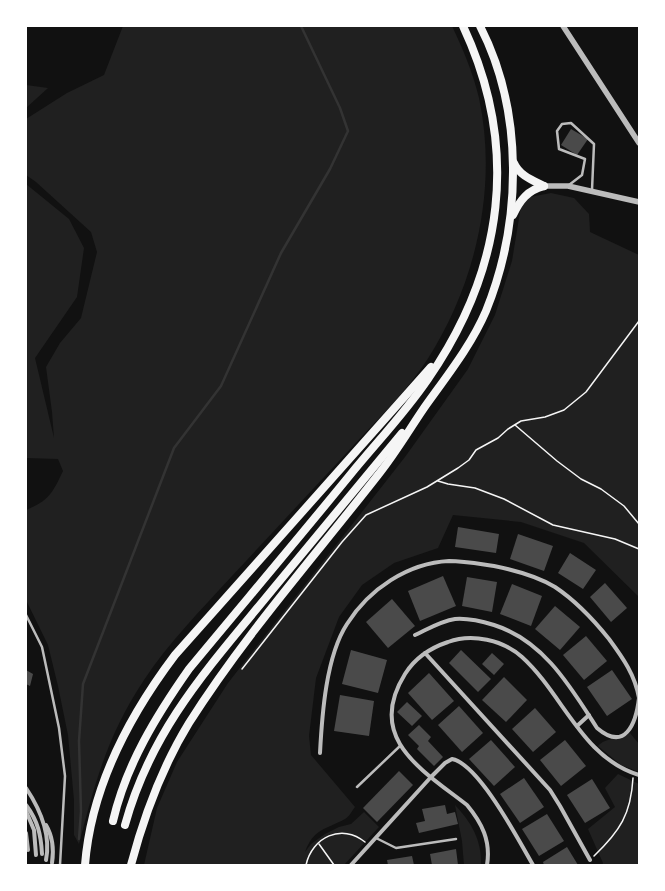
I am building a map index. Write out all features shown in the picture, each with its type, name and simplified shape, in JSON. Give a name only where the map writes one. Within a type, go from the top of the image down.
[{"type":"highway","points":[[113,821],[123,784],[159,712],[189,669],[428,380],[460,328],[475,293],[490,246],[494,220],[498,170],[493,115],[486,85],[478,59],[463,26]]},
{"type":"highway","points":[[131,865],[139,833],[161,774],[188,725],[225,670],[379,474],[468,345],[485,312],[498,275],[510,223],[513,191],[513,160],[509,125],[500,83],[480,26]]},
{"type":"highway","points":[[513,160],[517,170],[526,177],[544,186]]},
{"type":"highway","points":[[510,223],[516,208],[524,196],[533,189],[544,186]]},
{"type":"highway","points":[[85,865],[93,815],[105,778],[127,731],[155,683],[176,655],[437,361],[460,328]]},
{"type":"highway","points":[[125,825],[140,778],[153,750],[196,684],[425,407]]},
{"type":"street","points":[[564,26],[639,143]]},
{"type":"street","points":[[544,186],[568,186],[592,190],[639,202]]},
{"type":"street","points":[[320,753],[324,707],[329,678],[336,648],[346,625],[364,602],[388,581],[422,566],[449,561],[476,563],[507,569],[531,576],[553,586],[578,605],[597,624],[631,672],[639,698],[636,718],[632,727],[620,737],[606,735],[597,728],[556,667],[531,643],[502,627],[467,619],[454,619],[437,624],[415,635]]},
{"type":"street","points":[[487,865],[488,843],[478,820],[467,805],[414,763],[400,746],[392,727],[392,702],[400,683],[412,664],[425,653],[453,640],[480,638],[503,646],[517,653],[528,664],[601,754],[622,770],[639,775]]},
{"type":"street","points":[[425,653],[550,790],[590,860]]},
{"type":"street","points":[[577,726],[589,715]]},
{"type":"street","points":[[351,865],[431,777],[445,763],[452,759],[458,760],[477,778],[500,808],[533,865]]},
{"type":"street","points":[[26,788],[50,832],[53,852],[52,863]]},
{"type":"street","points":[[26,805],[35,818],[41,833],[42,854]]},
{"type":"street","points":[[26,811],[34,830],[36,855]]},
{"type":"street","points":[[41,815],[45,827],[46,860]]},
{"type":"street","points":[[26,833],[28,850]]},
{"type":"lane","points":[[568,186],[582,175],[585,159],[559,149],[558,131],[562,124],[571,123],[594,144],[592,190]]},
{"type":"lane","points":[[26,615],[42,647],[59,728],[65,776],[60,865]]},
{"type":"lane","points":[[357,787],[400,746]]},
{"type":"lane","points":[[376,838],[396,848],[456,839]]},
{"type":"path","points":[[242,669],[342,542],[366,515],[437,481],[469,460],[476,450],[498,438],[515,424],[521,421],[546,417],[564,410],[586,392],[639,321]]},
{"type":"path","points":[[515,424],[569,470],[581,479],[601,489],[624,506],[639,524]]},
{"type":"path","points":[[437,481],[475,488],[504,499],[553,525],[615,539],[639,549]]},
{"type":"path","points":[[590,860],[614,837],[620,827],[632,797],[634,774]]},
{"type":"path","points":[[306,865],[311,851],[328,836],[345,832],[360,838],[369,846]]},
{"type":"path","points":[[319,844],[334,865]]},
{"type":"shaded area","points":[[123,26],[452,26],[474,79],[479,98],[484,132],[486,166],[484,200],[470,267],[458,300],[444,331],[427,360],[419,372],[391,405],[197,614],[154,666],[132,700],[112,739],[97,779],[79,844],[74,835],[74,800],[68,735],[58,686],[48,645],[26,600],[26,510],[34,507],[49,495],[63,471],[58,459],[26,458],[26,184],[69,219],[84,248],[77,297],[35,358],[54,438],[46,367],[60,343],[81,318],[97,252],[91,232],[36,182],[26,175],[26,119],[67,93],[104,75]]},
{"type":"shaded area","points":[[26,85],[48,88],[26,108]]},
{"type":"shaded area","points":[[551,193],[574,198],[589,214],[590,232],[639,255],[639,597],[584,543],[521,522],[453,515],[438,548],[394,563],[362,585],[339,617],[316,678],[309,736],[311,755],[355,807],[346,818],[316,834],[308,844],[305,852],[311,844],[325,834],[339,827],[351,824],[364,812],[379,827],[344,865],[144,865],[157,808],[177,762],[228,683],[405,457],[468,369],[495,315],[512,261],[521,206],[530,197]]},
{"type":"shaded area","points":[[630,733],[639,744],[639,772],[621,765],[598,746],[605,741],[622,737]]},
{"type":"shaded area","points":[[618,774],[639,784],[639,865],[602,865],[603,863],[588,829],[615,807],[605,788]]},
{"type":"shaded area","points":[[455,805],[471,825],[480,847],[481,865],[464,865],[462,841]]},
{"type":"building","points":[[571,129],[588,139],[577,155],[561,145]]},
{"type":"building","points":[[458,527],[499,534],[496,553],[455,547]]},
{"type":"building","points":[[518,534],[553,546],[544,571],[510,559]]},
{"type":"building","points":[[570,553],[596,570],[583,589],[558,573]]},
{"type":"building","points":[[443,576],[456,606],[420,621],[408,591]]},
{"type":"building","points":[[467,577],[497,582],[492,612],[462,606]]},
{"type":"building","points":[[605,583],[627,608],[611,622],[590,597]]},
{"type":"building","points":[[512,584],[542,596],[531,626],[500,614]]},
{"type":"building","points":[[392,599],[415,626],[388,648],[366,622]]},
{"type":"building","points":[[555,606],[580,627],[560,650],[535,629]]},
{"type":"building","points":[[586,636],[607,661],[584,680],[563,655]]},
{"type":"building","points":[[351,650],[387,660],[378,693],[342,684]]},
{"type":"building","points":[[461,650],[491,679],[478,692],[449,663]]},
{"type":"building","points":[[492,653],[504,664],[494,675],[482,664]]},
{"type":"building","points":[[26,670],[33,674],[30,686],[26,684]]},
{"type":"building","points":[[612,670],[632,699],[607,716],[587,687]]},
{"type":"building","points":[[429,673],[454,701],[432,720],[408,693]]},
{"type":"building","points":[[504,677],[527,700],[506,722],[482,700]]},
{"type":"building","points":[[340,695],[374,701],[369,736],[334,731]]},
{"type":"building","points":[[407,702],[422,716],[412,726],[397,712]]},
{"type":"building","points":[[459,706],[483,733],[462,752],[438,725]]},
{"type":"building","points":[[535,708],[556,732],[533,752],[512,729]]},
{"type":"building","points":[[419,725],[431,737],[428,741],[443,757],[434,766],[417,749],[419,746],[408,735]]},
{"type":"building","points":[[491,740],[515,767],[494,786],[469,759]]},
{"type":"building","points":[[565,740],[586,766],[561,786],[540,760]]},
{"type":"building","points":[[399,771],[413,785],[377,822],[363,808]]},
{"type":"building","points":[[524,778],[544,807],[520,823],[500,794]]},
{"type":"building","points":[[592,779],[610,808],[585,823],[567,795]]},
{"type":"building","points":[[445,805],[447,814],[455,812],[458,824],[419,833],[416,823],[425,821],[422,809]]},
{"type":"building","points":[[547,814],[564,841],[539,856],[522,829]]},
{"type":"building","points":[[567,847],[578,865],[544,865],[543,862]]},
{"type":"building","points":[[456,849],[458,865],[432,865],[430,854]]},
{"type":"building","points":[[412,856],[414,865],[388,865],[387,860]]},
{"type":"waterway","points":[[79,839],[81,811],[79,741],[83,684],[174,448],[221,386],[281,253],[330,169],[348,131],[340,108],[301,26]]}]
